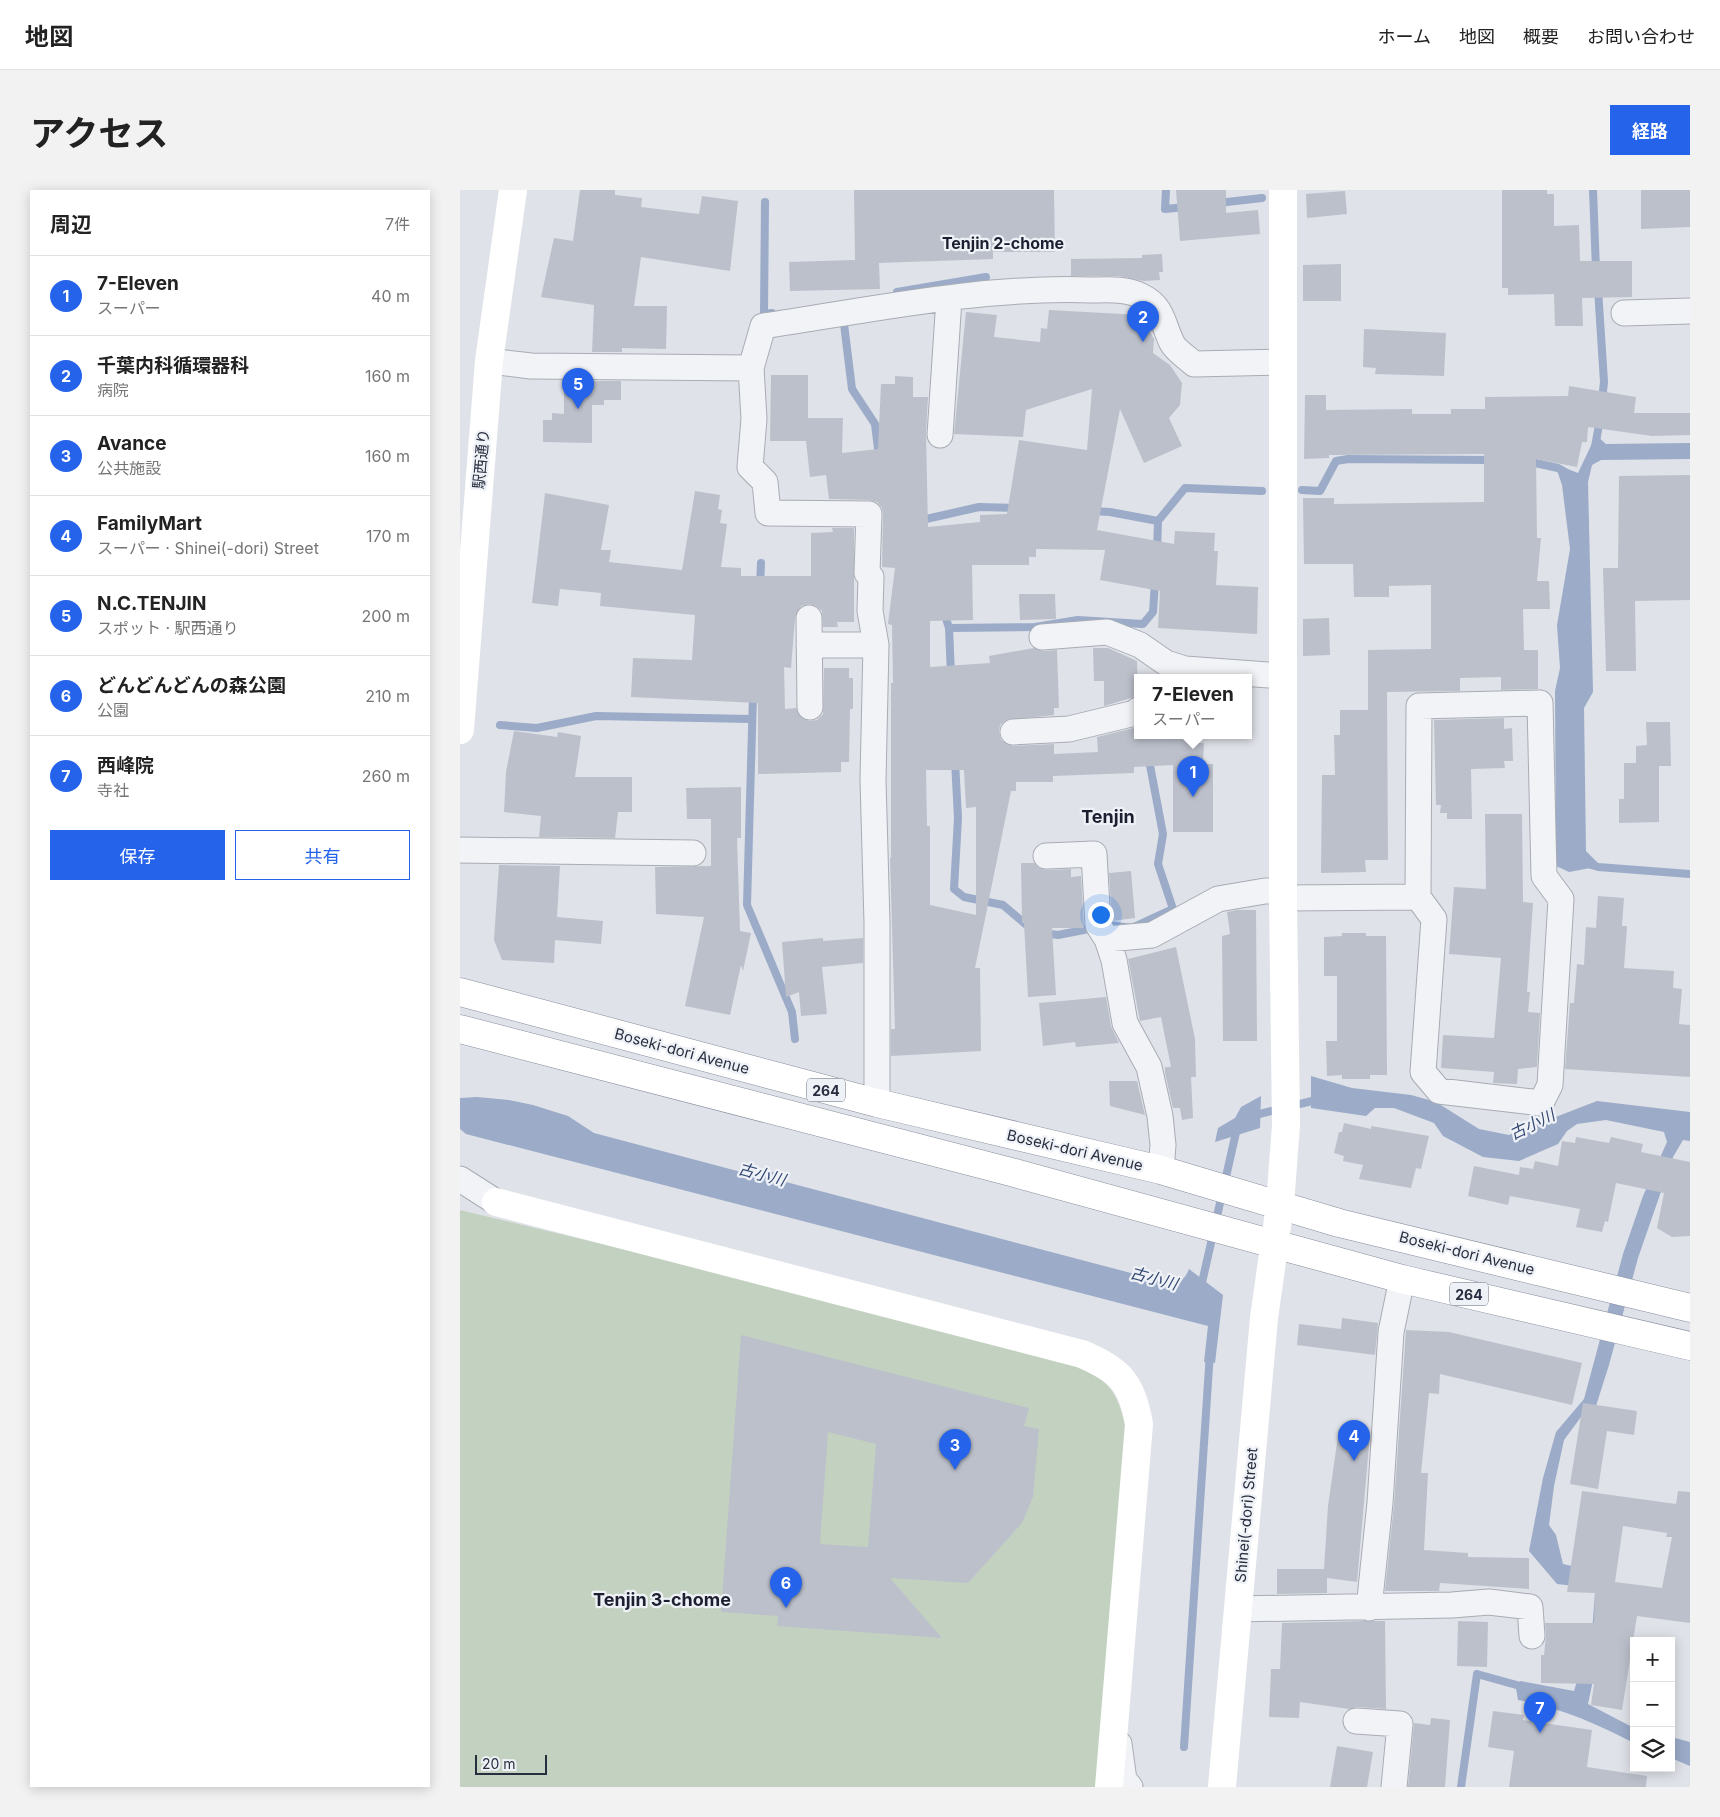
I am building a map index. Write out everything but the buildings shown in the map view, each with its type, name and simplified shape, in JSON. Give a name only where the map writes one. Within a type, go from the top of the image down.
[{"type":"main road","name":"駅西通り","points":[[460,730],[465,589],[489,361],[513,190]]},
{"type":"main road","name":"Shinei(-dori) Street","points":[[1222,1787],[1264,1318],[1275,1244],[1268,1202],[1286,1125],[1283,895],[1283,190]]},
{"type":"main road","name":"Boseki-dori Avenue","points":[[460,992],[877,1103],[1161,1170],[1339,1223],[1690,1308]]},
{"type":"main road","name":"264","points":[[460,1029],[1186,1218],[1402,1279],[1690,1346]]},
{"type":"main road","points":[[496,1202],[1082,1354],[1114,1369],[1125,1382],[1135,1401],[1139,1424],[1109,1787]]},
{"type":"street","points":[[877,1103],[877,923],[873,780],[876,645],[870,611],[871,577],[867,573],[869,514],[768,513],[765,482],[750,467],[754,419],[751,368],[763,326],[1015,290],[1128,291],[1156,304],[1166,322],[1173,344],[1194,364],[1282,362]]},
{"type":"street","points":[[940,435],[949,299]]},
{"type":"street","points":[[1624,313],[1690,311]]},
{"type":"street","points":[[489,361],[532,366],[751,368]]},
{"type":"street","points":[[809,618],[810,707]]},
{"type":"street","points":[[1042,637],[1107,632],[1140,645],[1161,670],[1185,669],[1246,674]]},
{"type":"street","points":[[809,645],[876,645]]},
{"type":"street","points":[[1252,674],[1283,676]]},
{"type":"street","points":[[1540,704],[1544,876],[1561,899],[1550,1085],[1541,1103],[1439,1091],[1423,1072],[1434,919],[1418,897],[1419,706],[1540,704]]},
{"type":"street","points":[[1012,732],[1069,729],[1134,712]]},
{"type":"street","points":[[460,850],[693,853]]},
{"type":"street","points":[[1046,856],[1094,854],[1102,932],[1114,960],[1125,1023],[1149,1067],[1160,1116],[1163,1145],[1161,1170]]},
{"type":"street","points":[[1102,932],[1152,935],[1218,899],[1265,891],[1283,895],[1418,897]]},
{"type":"street","points":[[460,1179],[496,1202]]},
{"type":"street","points":[[460,1200],[466,1198],[496,1202]]},
{"type":"street","points":[[1369,1608],[1380,1503],[1391,1332],[1402,1279]]},
{"type":"street","points":[[1238,1609],[1452,1606],[1489,1602],[1530,1607],[1532,1636]]},
{"type":"street","points":[[1115,1709],[1124,1780],[1130,1787]]},
{"type":"street","points":[[1356,1721],[1400,1724],[1394,1787]]},
{"type":"green space","points":[[460,1210],[719,1272],[1067,1361],[1091,1373],[1108,1386],[1118,1403],[1126,1430],[1098,1787],[460,1787]]},
{"type":"water","points":[[1596,435],[1606,444],[1690,443],[1690,459],[1601,460],[1592,465],[1588,482],[1593,692],[1584,708],[1586,851],[1601,866],[1569,872],[1556,866],[1555,691],[1560,668],[1557,625],[1570,549],[1562,485],[1555,464],[1578,473]]},
{"type":"water","points":[[1311,1076],[1352,1088],[1411,1095],[1436,1102],[1479,1129],[1509,1135],[1597,1101],[1690,1112],[1690,1141],[1683,1140],[1673,1157],[1638,1258],[1596,1406],[1581,1417],[1564,1440],[1554,1486],[1549,1525],[1556,1535],[1563,1564],[1615,1576],[1588,1704],[1630,1726],[1630,1741],[1577,1717],[1548,1707],[1518,1700],[1516,1688],[1520,1681],[1574,1691],[1592,1632],[1595,1593],[1592,1588],[1557,1584],[1529,1551],[1543,1478],[1556,1432],[1584,1399],[1623,1254],[1643,1196],[1667,1142],[1664,1132],[1606,1120],[1577,1124],[1567,1131],[1558,1144],[1519,1161],[1483,1157],[1443,1136],[1434,1123],[1394,1108],[1375,1108],[1366,1116],[1311,1108]]},
{"type":"water","points":[[1261,1096],[1260,1128],[1215,1142],[1218,1128],[1235,1118],[1241,1107]]},
{"type":"water","points":[[477,1097],[509,1100],[533,1105],[568,1116],[594,1133],[760,1177],[765,1176],[768,1171],[781,1174],[786,1182],[1165,1282],[1180,1281],[1189,1269],[1223,1295],[1215,1363],[1204,1362],[1208,1326],[466,1134],[460,1129],[460,1098]]},
{"type":"water","points":[[1675,1738],[1690,1742],[1690,1766],[1675,1760]]},
{"type":"waterway","points":[[1166,190],[1165,209],[1186,207]]},
{"type":"waterway","points":[[1593,190],[1596,270]]},
{"type":"waterway","points":[[1218,203],[1262,198]]},
{"type":"waterway","points":[[765,202],[764,314],[772,313]]},
{"type":"waterway","points":[[897,292],[986,277]]},
{"type":"waterway","points":[[1598,289],[1604,382],[1602,400]]},
{"type":"waterway","points":[[843,316],[852,389],[875,424],[879,457]]},
{"type":"waterway","points":[[1595,447],[1600,419]]},
{"type":"waterway","points":[[1302,490],[1320,491],[1336,461],[1348,459],[1492,460]]},
{"type":"waterway","points":[[1526,461],[1558,468],[1565,472]]},
{"type":"waterway","points":[[1092,511],[1110,512],[1158,521],[1185,488],[1262,491]]},
{"type":"waterway","points":[[918,518],[926,519],[979,507],[1018,508]]},
{"type":"waterway","points":[[1157,551],[1158,521]]},
{"type":"waterway","points":[[760,586],[761,563]]},
{"type":"waterway","points":[[949,628],[1035,627],[1078,620],[1143,624],[1153,612],[1155,582]]},
{"type":"waterway","points":[[944,612],[949,628],[951,675]]},
{"type":"waterway","points":[[753,695],[747,905],[792,1012],[795,1039]]},
{"type":"waterway","points":[[500,725],[537,728],[596,716],[751,719]]},
{"type":"waterway","points":[[1043,933],[1058,935],[1109,925],[1132,928],[1173,909],[1158,864],[1163,834],[1149,760]]},
{"type":"waterway","points":[[955,761],[958,818],[954,889],[964,897],[1003,905],[1030,928]]},
{"type":"waterway","points":[[1588,864],[1598,867],[1690,874]]},
{"type":"waterway","name":"古小川","points":[[1251,1116],[1320,1099]]},
{"type":"waterway","name":"古小川","points":[[1201,1287],[1237,1128]]},
{"type":"waterway","points":[[1184,1747],[1210,1352]]},
{"type":"waterway","points":[[1461,1787],[1477,1674],[1527,1688]]},
{"type":"place","name":"千葉内科循環器科","points":[[1143,342]]},
{"type":"place","name":"N.C.TENJIN","points":[[578,409]]},
{"type":"place","name":"7-Eleven","points":[[1193,797]]},
{"type":"place","name":"FamilyMart","points":[[1354,1461]]},
{"type":"place","name":"Avance","points":[[955,1470]]},
{"type":"place","name":"どんどんどんの森公園","points":[[786,1608]]},
{"type":"place","name":"西峰院","points":[[1540,1733]]},
{"type":"district","name":"Tenjin 2-chome","points":[[1003,243]]},
{"type":"district","name":"Tenjin","points":[[1108,816]]},
{"type":"district","name":"Tenjin 3-chome","points":[[662,1599]]}]
